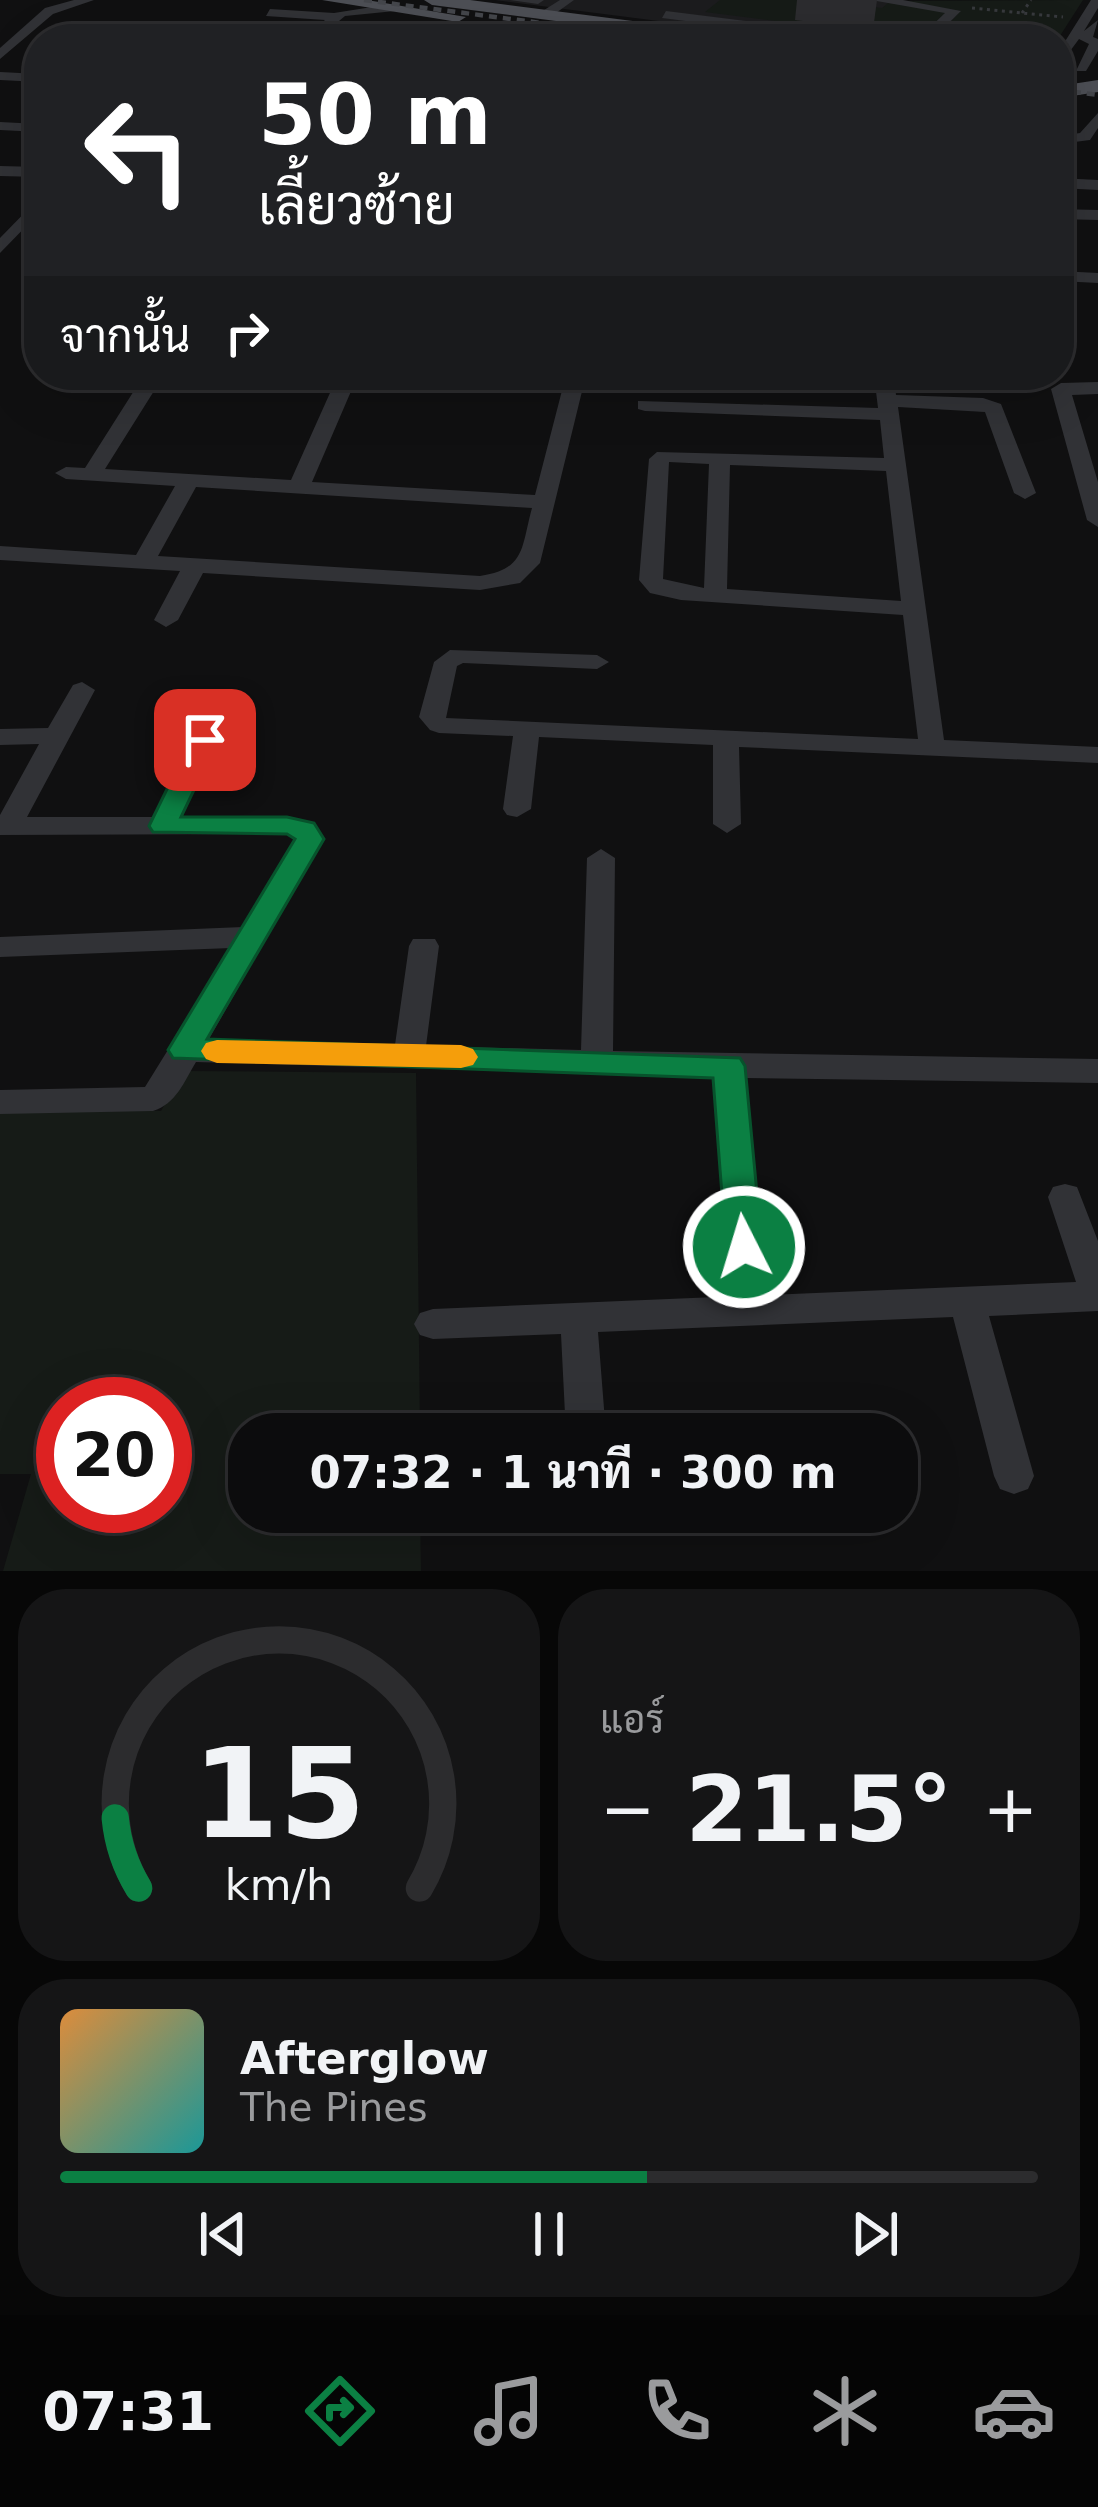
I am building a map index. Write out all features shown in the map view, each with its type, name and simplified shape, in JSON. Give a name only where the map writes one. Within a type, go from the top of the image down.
[{"type":"main road","points":[[327,22],[400,14],[426,4],[421,0]]},
{"type":"main road","points":[[432,0],[494,8]]},
{"type":"main road","points":[[453,24],[462,10],[542,7],[628,24]]},
{"type":"main road","points":[[400,14],[436,24]]},
{"type":"street","points":[[35,24],[50,11],[88,0]]},
{"type":"street","points":[[516,0],[542,7],[568,0]]},
{"type":"street","points":[[654,24],[687,0]]},
{"type":"street","points":[[877,0],[956,11],[941,24]]},
{"type":"street","points":[[1074,39],[1097,0]]},
{"type":"street","points":[[270,6],[327,22]]},
{"type":"street","points":[[666,15],[738,24]]},
{"type":"street","points":[[1081,68],[1096,43],[1085,38],[1098,24]]},
{"type":"street","points":[[0,55],[24,34]]},
{"type":"street","points":[[1074,138],[1085,137],[1098,117]]},
{"type":"street","points":[[0,248],[24,220]]},
{"type":"street","points":[[92,475],[145,390]]},
{"type":"street","points":[[299,487],[341,390]]},
{"type":"street","points":[[0,553],[480,583],[512,578],[529,563],[572,390]]},
{"type":"street","points":[[886,390],[932,746]]},
{"type":"street","points":[[1061,390],[1098,520]]},
{"type":"street","points":[[645,405],[983,404],[994,409],[1025,493]]},
{"type":"street","points":[[1074,434],[1098,434]]},
{"type":"street","points":[[896,465],[658,458],[651,580],[658,588],[715,596],[914,609]]},
{"type":"street","points":[[715,596],[719,458]]},
{"type":"street","points":[[66,473],[542,502]]},
{"type":"street","points":[[143,562],[188,481]]},
{"type":"street","points":[[166,620],[195,565]]},
{"type":"street","points":[[597,662],[459,655],[446,662],[432,717],[439,725],[1098,755]]},
{"type":"street","points":[[0,1102],[153,1099],[310,839],[304,829],[4,826],[82,690]]},
{"type":"street","points":[[517,809],[527,729]]},
{"type":"street","points":[[0,737],[54,736]]},
{"type":"street","points":[[726,739],[727,824]]},
{"type":"street","points":[[163,826],[205,740]]},
{"type":"street","points":[[597,1059],[601,859]]},
{"type":"street","points":[[0,947],[251,937]]},
{"type":"street","points":[[409,1056],[424,946]]},
{"type":"street","points":[[184,1050],[1098,1071]]},
{"type":"street","points":[[729,1066],[744,1247]]},
{"type":"street","points":[[433,1324],[968,1305],[1098,1294],[1065,1197]]},
{"type":"street","points":[[968,1305],[1014,1476]]},
{"type":"street","points":[[580,1320],[585,1413]]},
{"type":"path","points":[[977,8],[984,0]]},
{"type":"path","points":[[1022,13],[1031,0]]},
{"type":"path","points":[[955,6],[1074,19]]},
{"type":"shaded area","points":[[495,0],[890,0],[961,11],[950,24],[683,24]]},
{"type":"shaded area","points":[[720,0],[811,0],[882,8],[888,3],[948,12],[936,24],[801,24],[705,12]]},
{"type":"shaded area","points":[[1083,0],[1068,24],[949,24],[960,11],[897,1]]},
{"type":"shaded area","points":[[184,1071],[416,1073],[420,1413],[228,1413],[228,1533],[420,1533],[421,1571],[3,1571],[31,1474],[0,1474],[2,1103],[161,1111]]},
{"type":"railway","points":[[364,0],[549,24]]},
{"type":"railway","points":[[1074,92],[1098,95]]},
{"type":"slow traffic","points":[[217,1051],[461,1057]]},
{"type":"route","points":[[205,740],[163,826],[287,825],[304,829],[310,839],[184,1050],[729,1066],[744,1247]]}]
